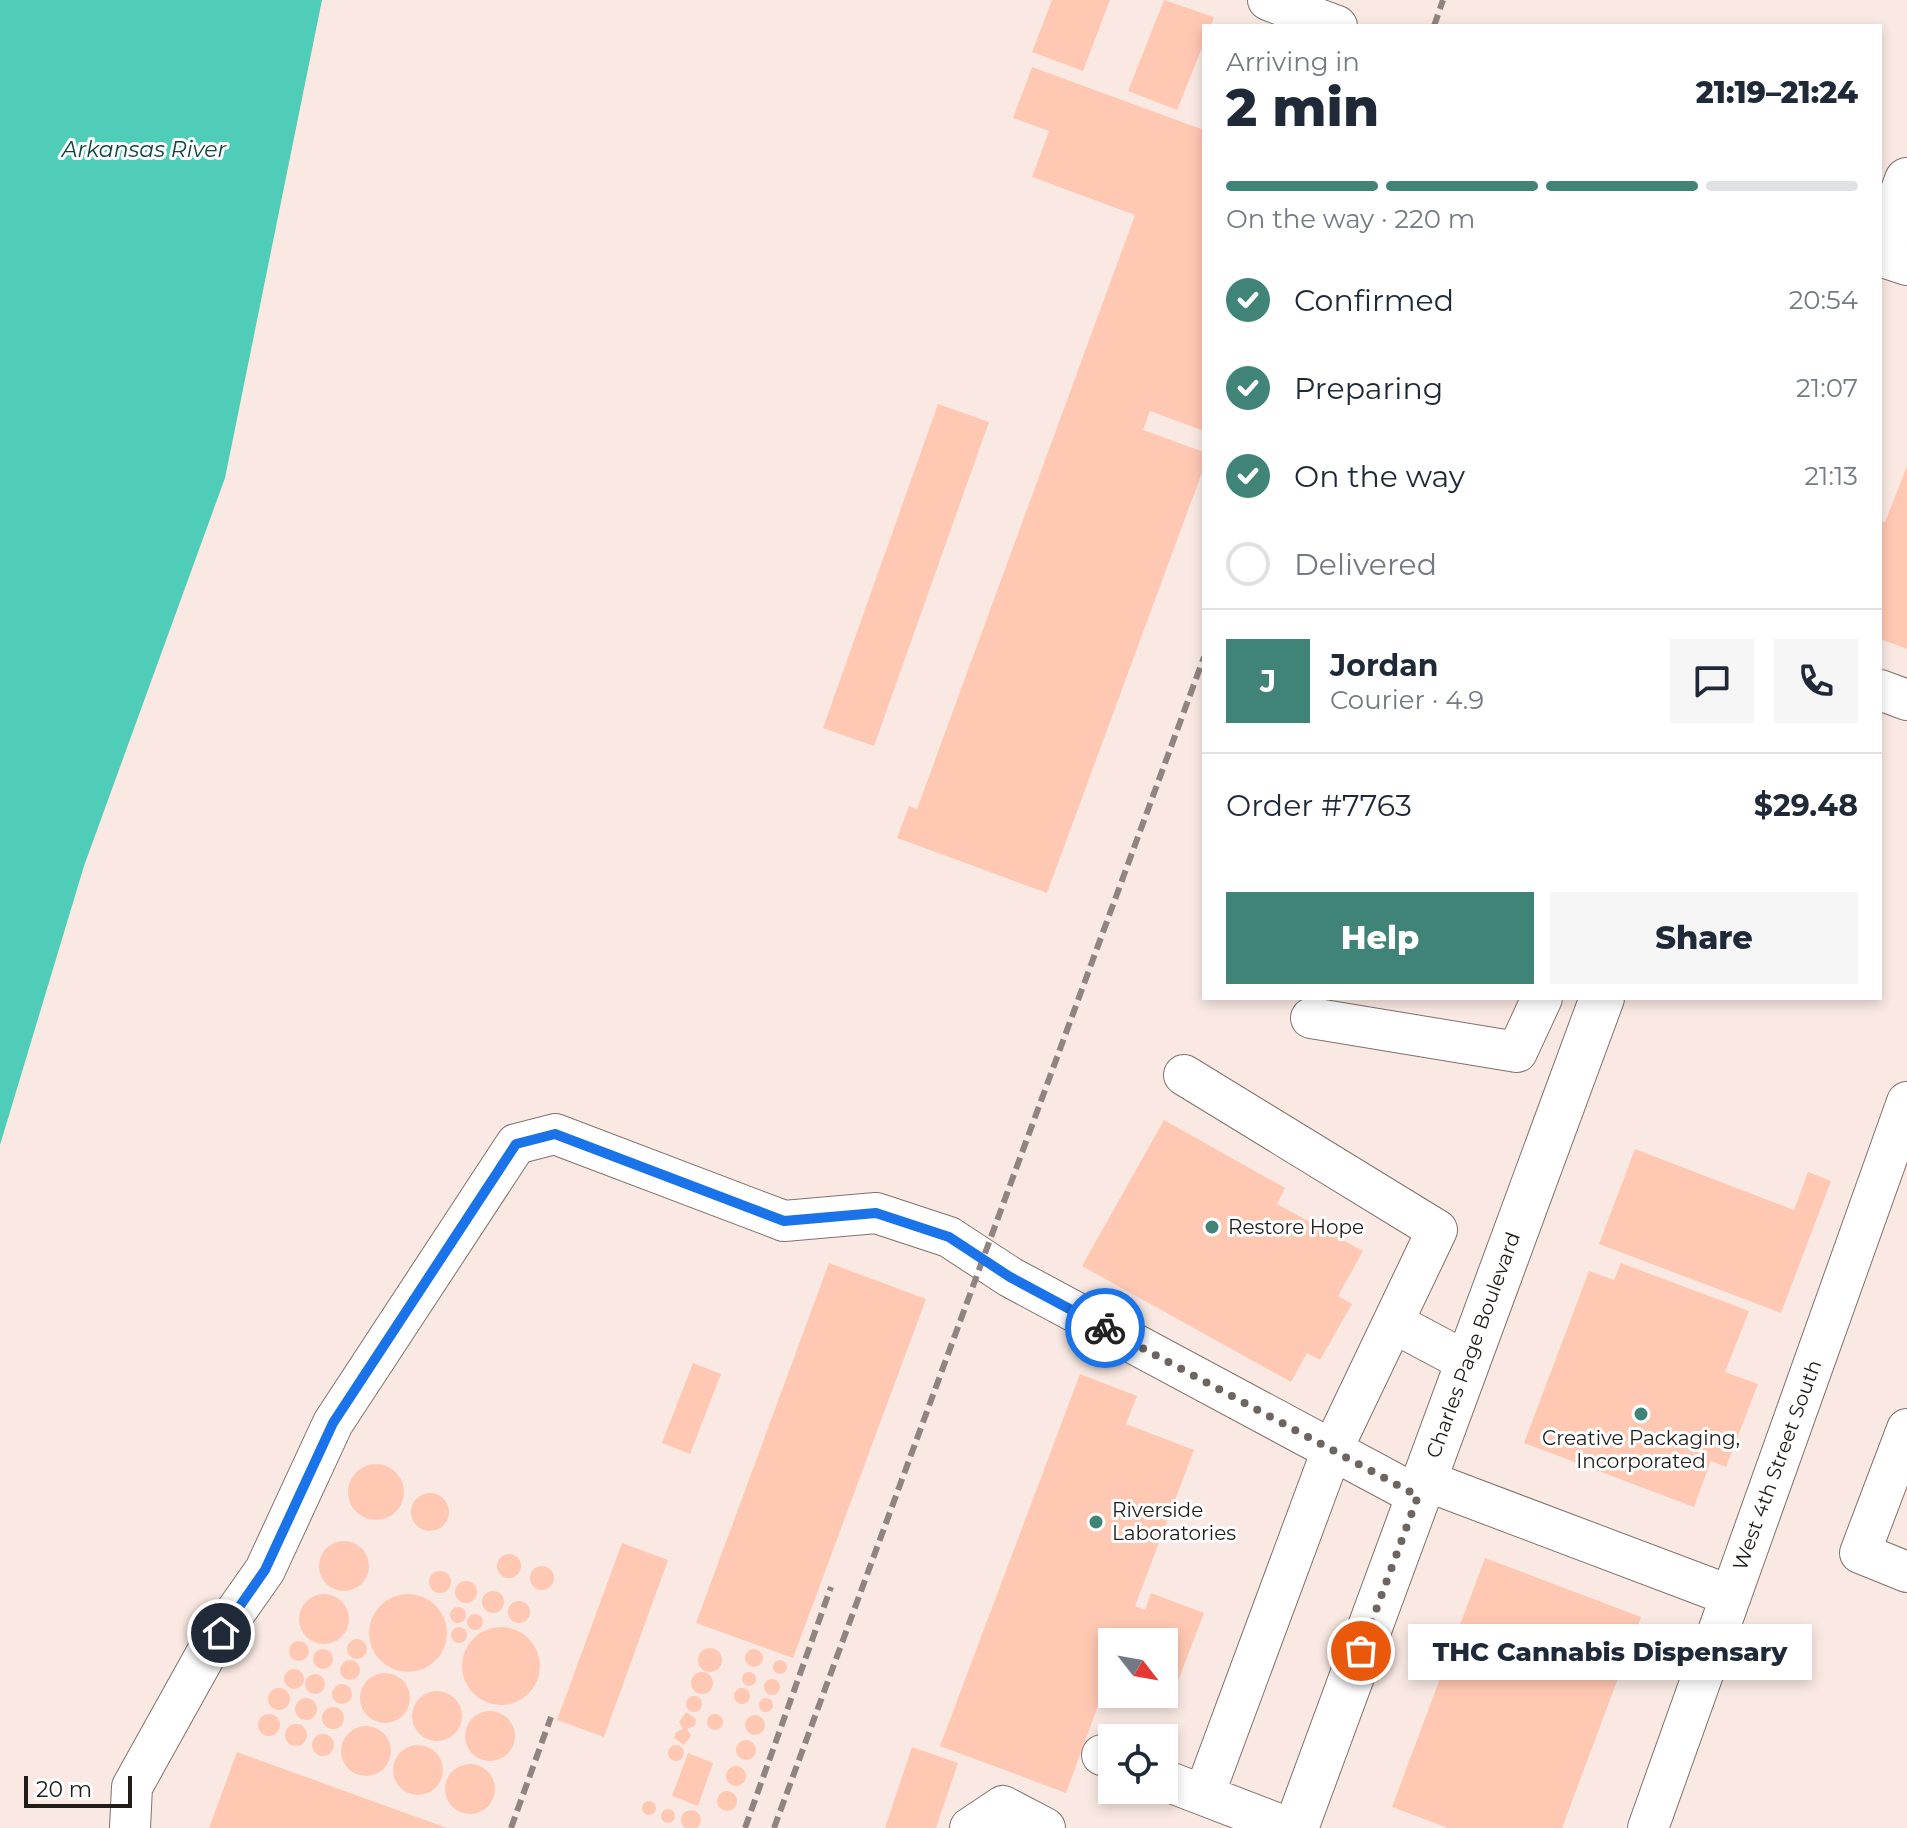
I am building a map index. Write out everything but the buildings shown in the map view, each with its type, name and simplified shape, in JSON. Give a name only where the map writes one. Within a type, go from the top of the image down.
[{"type":"main road","points":[[1882,249],[1907,180]]},
{"type":"main road","name":"Charles Page Boulevard","points":[[1296,1828],[1601,1000]]},
{"type":"street","points":[[1268,0],[1332,24]]},
{"type":"street","points":[[1882,256],[1907,265]]},
{"type":"street","points":[[1882,691],[1907,700]]},
{"type":"street","points":[[1311,1018],[1517,1052],[1541,1000]]},
{"type":"street","points":[[1184,1075],[1437,1230],[1332,1450],[1204,1795]]},
{"type":"street","name":"West 4th Street South","points":[[1648,1828],[1907,1102]]},
{"type":"street","points":[[130,1828],[132,1787],[206,1654],[265,1570],[333,1423],[516,1144],[555,1134],[784,1221],[876,1213],[949,1237],[1010,1277],[1332,1450],[1421,1488],[1731,1596]]},
{"type":"street","points":[[1394,1323],[1467,1362]]},
{"type":"street","points":[[1907,1429],[1860,1553],[1907,1572]]},
{"type":"street","points":[[1178,1785],[1289,1828]]},
{"type":"street","points":[[970,1828],[1003,1806],[1045,1828]]},
{"type":"water","name":"Arkansas River","points":[[0,0],[322,0],[225,478],[84,866],[0,1145]]},
{"type":"railway","points":[[1435,24],[1443,0]]},
{"type":"railway","points":[[774,1828],[1202,662]]},
{"type":"railway","points":[[745,1828],[831,1587]]},
{"type":"railway","points":[[511,1828],[551,1717]]},
{"type":"way so far","points":[[1105,1328],[1418,1496],[1361,1651]]},
{"type":"place","name":"Restore Hope","points":[[1212,1227]]},
{"type":"place","name":"Creative Packaging, Incorporated","points":[[1641,1414]]},
{"type":"place","name":"Riverside Laboratories","points":[[1096,1522]]},
{"type":"place","name":"THC Cannabis Dispensary","points":[[1361,1651]]},
{"type":"route","points":[[221,1633],[265,1570],[333,1423],[516,1144],[555,1134],[784,1221],[876,1213],[949,1237],[1010,1277],[1105,1328]]}]
